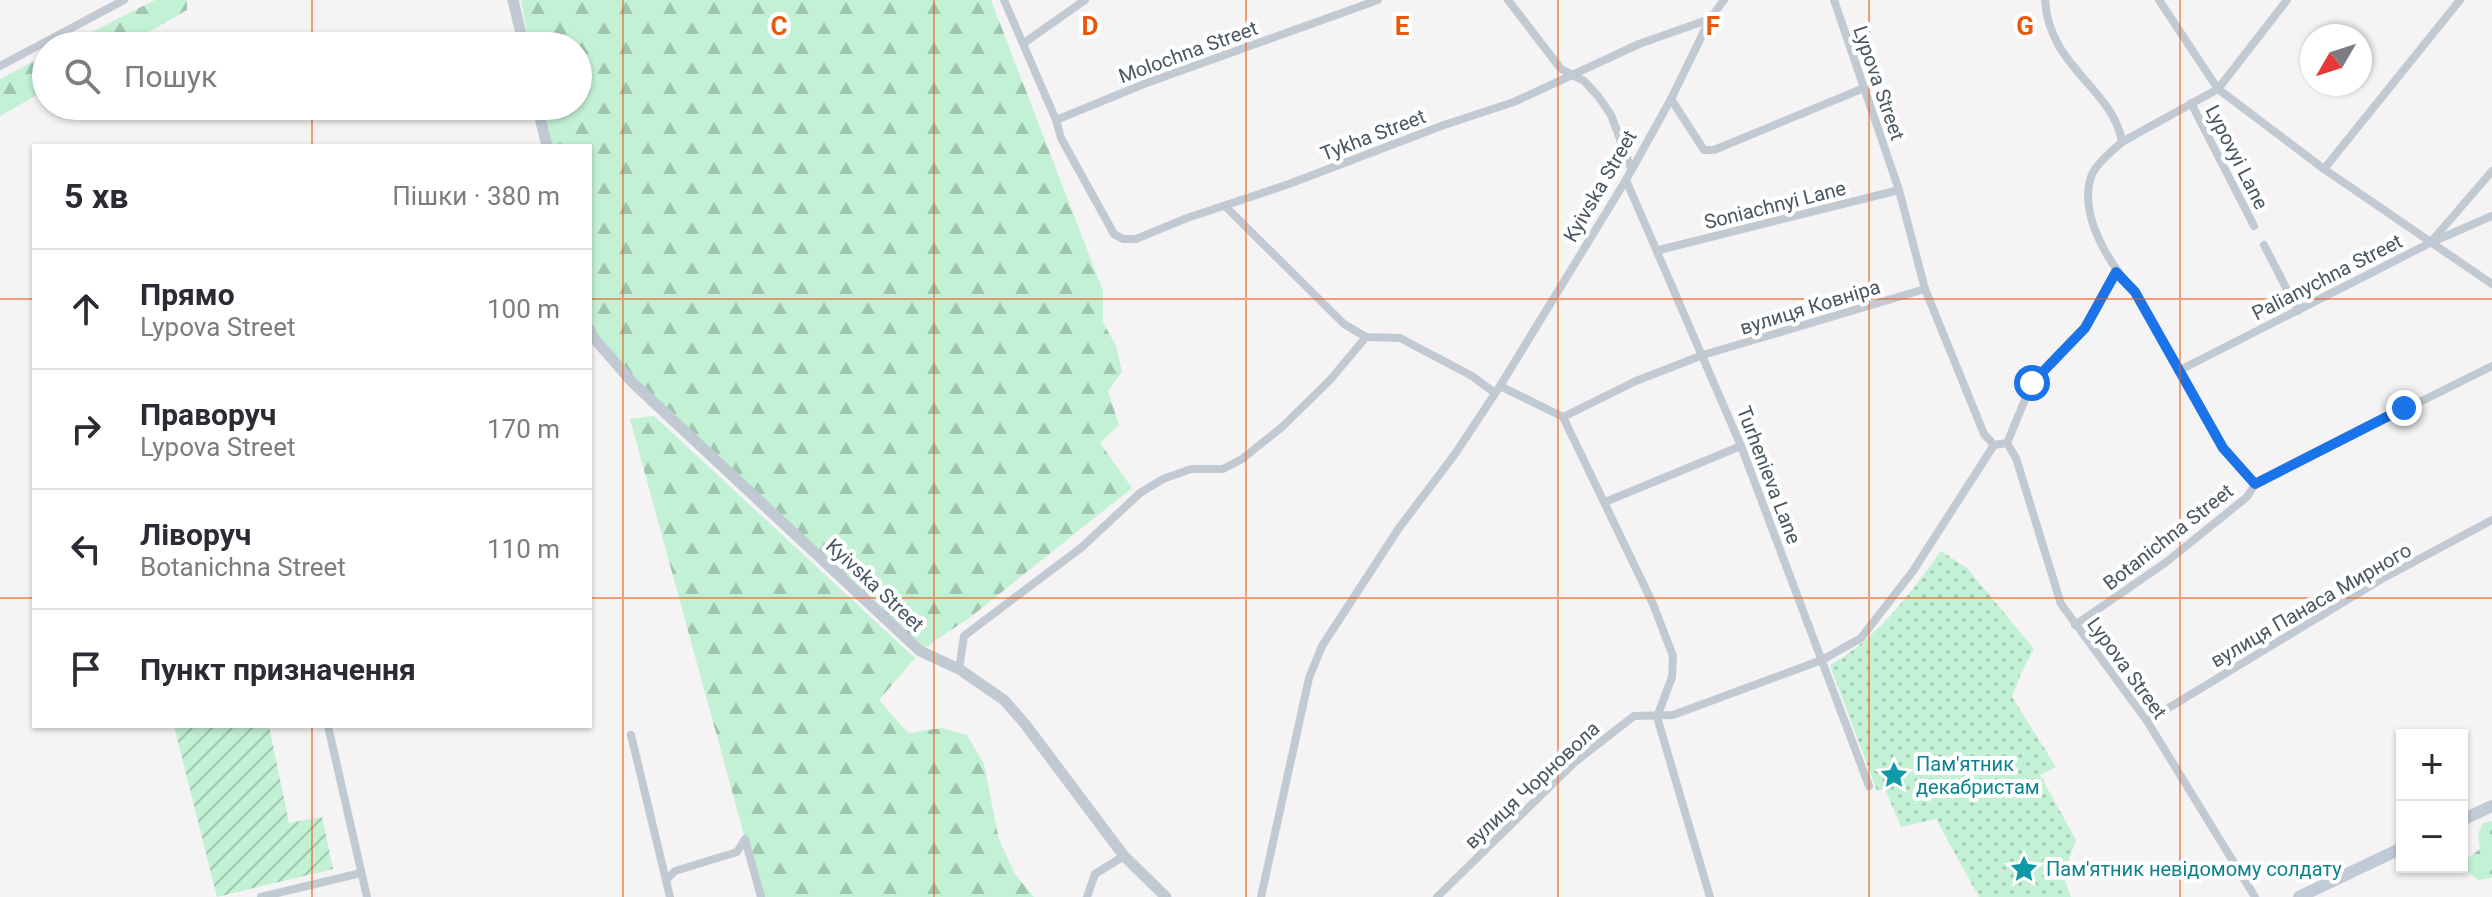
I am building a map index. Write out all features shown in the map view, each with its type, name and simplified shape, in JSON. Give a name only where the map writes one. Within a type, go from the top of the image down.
[{"type":"main road","points":[[2468,817],[2492,806]]},
{"type":"main road","points":[[2299,897],[2316,893],[2396,851]]},
{"type":"street","points":[[64,32],[124,0]]},
{"type":"street","points":[[513,0],[521,32]]},
{"type":"street","points":[[1004,0],[1056,120]]},
{"type":"street","points":[[1024,43],[1085,0]]},
{"type":"street","name":"Molochna Street","points":[[1056,120],[1144,84],[1378,0]]},
{"type":"street","points":[[1508,0],[1561,69],[1574,74],[1598,96],[1611,115],[1631,168]]},
{"type":"street","name":"Kyivska Street","points":[[1261,897],[1309,678],[1322,646],[1399,528],[1455,454],[1497,390],[1626,180],[1671,99],[1710,19],[1724,0]]},
{"type":"street","name":"Lypova Street","points":[[1834,0],[1899,190],[1925,289],[1984,434],[1994,445]]},
{"type":"street","points":[[2045,0],[2051,34],[2067,60],[2114,119],[2122,142]]},
{"type":"street","points":[[2159,0],[2218,89],[2324,169],[2492,284]]},
{"type":"street","points":[[2255,484],[2223,448],[2135,292],[2116,272],[2098,239],[2089,207],[2090,181],[2099,164],[2122,142],[2218,89],[2287,0]]},
{"type":"street","points":[[2324,169],[2460,0]]},
{"type":"street","name":"Tykha Street","points":[[1056,120],[1061,138],[1114,234],[1123,239],[1136,239],[1514,102],[1639,44],[1710,19]]},
{"type":"street","points":[[0,66],[32,49]]},
{"type":"street","points":[[1671,99],[1704,150],[1714,150],[1864,88]]},
{"type":"street","name":"Lypovyi Lane","points":[[2191,103],[2254,226]]},
{"type":"street","points":[[540,120],[546,144]]},
{"type":"street","points":[[2430,243],[2492,171]]},
{"type":"street","name":"Turhenieva Lane","points":[[1626,180],[1659,250],[1741,446],[1869,786]]},
{"type":"street","name":"Soniachnyi Lane","points":[[1659,250],[1899,190]]},
{"type":"street","points":[[1225,206],[1344,324],[1366,337],[1400,338],[1497,390],[1563,417],[1653,604],[1673,656],[1672,677],[1657,717],[1710,897]]},
{"type":"street","name":"Palianychna Street","points":[[2178,371],[2430,243],[2492,216]]},
{"type":"street","points":[[2264,245],[2298,311]]},
{"type":"street","points":[[1994,445],[2007,443],[2032,383],[2085,328],[2116,272]]},
{"type":"street","name":"вулиця Ковніра","points":[[1703,355],[1925,289]]},
{"type":"street","name":"Kyivska Street","points":[[592,336],[632,382],[920,651],[959,669],[1004,700],[1124,856],[1166,897]]},
{"type":"street","points":[[959,669],[964,636],[1082,547],[1140,493],[1163,479],[1191,469],[1223,469],[1242,459],[1282,427],[1330,380],[1366,337]]},
{"type":"street","points":[[1563,417],[1636,381],[1703,355]]},
{"type":"street","name":"Botanichna Street","points":[[2075,625],[2165,563],[2247,497],[2255,484],[2492,366]]},
{"type":"street","name":"Lypova Street","points":[[2007,443],[2016,458],[2061,604],[2147,721],[2255,897]]},
{"type":"street","name":"вулиця Чорновола","points":[[1437,897],[1575,762],[1634,716],[1673,715],[1822,660],[1861,638],[1903,585],[1994,445]]},
{"type":"street","points":[[1605,502],[1741,446]]},
{"type":"street","name":"вулиця Панаса Мирного","points":[[2147,721],[2380,580],[2492,520]]},
{"type":"street","points":[[328,728],[367,897]]},
{"type":"street","points":[[631,735],[670,897]]},
{"type":"street","points":[[666,880],[675,871],[737,852],[745,839],[761,897]]},
{"type":"street","points":[[1087,897],[1095,874],[1124,856]]},
{"type":"street","points":[[261,897],[361,873]]},
{"type":"green space","points":[[155,0],[187,0],[187,10],[148,32],[92,32]]},
{"type":"green space","points":[[521,0],[991,0],[1103,291],[1103,322],[1116,346],[1122,372],[1108,391],[1119,425],[1100,443],[1132,488],[969,618],[920,651],[632,382],[592,332],[592,144],[550,144],[545,120],[592,120],[592,32],[527,32]]},
{"type":"green space","points":[[32,62],[32,98],[0,116],[0,79]]},
{"type":"green space","points":[[654,416],[915,658],[879,700],[908,733],[942,728],[967,735],[984,764],[999,840],[1015,874],[1034,897],[761,897],[630,419]]},
{"type":"green space","points":[[1941,551],[1967,568],[2034,649],[2012,697],[2056,767],[2040,775],[2076,840],[2063,876],[2071,897],[1979,897],[1936,819],[1901,827],[1885,789],[1877,791],[1830,665],[1878,629]]},
{"type":"green space","points":[[175,728],[269,728],[289,823],[322,817],[333,869],[217,897]]},
{"type":"green space","points":[[2492,821],[2492,878],[2478,880],[2468,873],[2468,858],[2480,849],[2478,833],[2483,823]]},
{"type":"place","name":"Пам'ятник декабристам","points":[[1894,775]]},
{"type":"place","name":"Пам'ятник невідомому солдату","points":[[2024,869]]},
{"type":"route","points":[[2032,383],[2085,328],[2116,272],[2135,292],[2223,448],[2255,484],[2404,408]]}]
